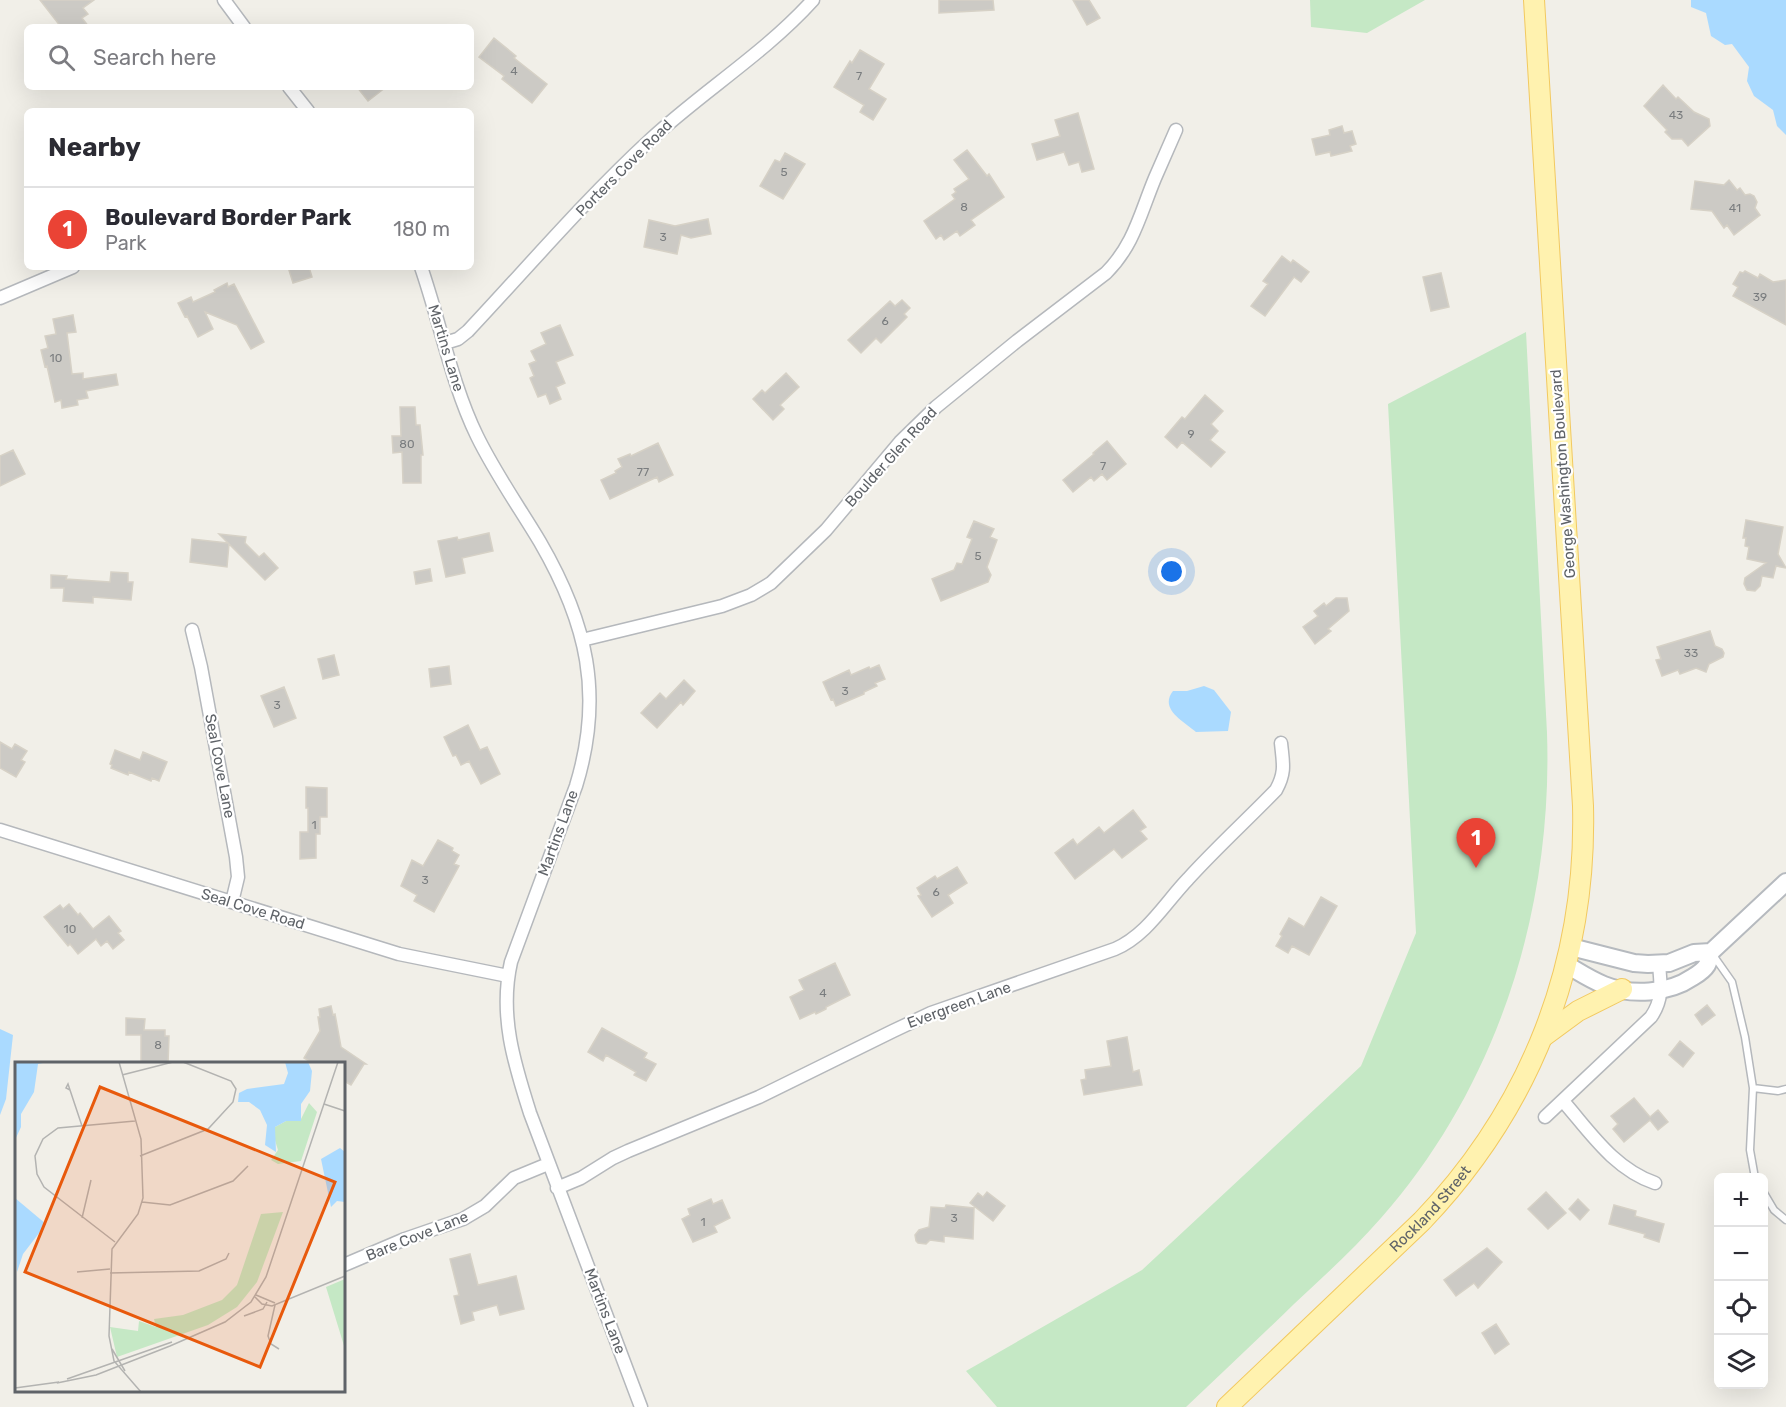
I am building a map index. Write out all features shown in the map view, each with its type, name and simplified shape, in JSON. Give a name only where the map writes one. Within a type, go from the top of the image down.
[{"type":"main road","name":"George Washington Boulevard","points":[[1534,0],[1583,806],[1583,859],[1569,956]]},
{"type":"main road","points":[[1569,956],[1604,985],[1647,991],[1661,990],[1682,983],[1698,974],[1706,966],[1711,952],[1786,882]]},
{"type":"main road","points":[[1569,956],[1659,965],[1694,953],[1711,952]]},
{"type":"main road","name":"Rockland Street","points":[[1227,1407],[1346,1295],[1439,1203],[1475,1158],[1494,1132],[1520,1086],[1544,1036],[1569,956]]},
{"type":"main road","points":[[1544,1036],[1578,1011],[1622,989]]},
{"type":"street","points":[[224,0],[242,24]]},
{"type":"street","name":"Porters Cove Road","points":[[445,343],[458,339],[468,331],[576,215],[649,141],[780,32],[813,0]]},
{"type":"street","points":[[291,90],[306,108]]},
{"type":"street","name":"Boulder Glen Road","points":[[582,640],[722,606],[751,595],[771,583],[826,530],[900,442],[936,406],[1017,340],[1106,273],[1118,261],[1137,227],[1176,130]]},
{"type":"street","points":[[0,298],[66,270]]},
{"type":"street","name":"Martins Lane","points":[[422,270],[459,391],[476,435],[550,561],[566,595],[582,640],[591,698],[589,729],[583,760],[519,940],[508,976],[506,1008],[510,1044],[530,1113],[641,1407]]},
{"type":"street","name":"Seal Cove Lane","points":[[192,630],[236,857],[238,877],[232,902]]},
{"type":"street","name":"Evergreen Lane","points":[[557,1188],[581,1178],[628,1151],[766,1094],[913,1021],[1130,942],[1276,790],[1282,781],[1284,771],[1281,743]]},
{"type":"street","name":"Seal Cove Road","points":[[0,830],[399,954],[508,976]]},
{"type":"street","points":[[1545,1117],[1651,1017],[1658,1006],[1661,990],[1659,965]]},
{"type":"street","points":[[1563,1101],[1610,1156],[1634,1174],[1655,1183]]},
{"type":"street","name":"Bare Cove Lane","points":[[345,1265],[405,1239],[463,1219],[485,1206],[514,1178],[548,1164]]},
{"type":"lane","points":[[1711,952],[1729,975],[1734,987],[1745,1037],[1753,1088],[1750,1150],[1754,1173]]},
{"type":"lane","points":[[1753,1088],[1778,1091],[1786,1089]]},
{"type":"lane","points":[[1768,1200],[1774,1210],[1786,1220]]},
{"type":"green space","points":[[1310,0],[1425,0],[1367,33],[1311,27]]},
{"type":"green space","points":[[1526,332],[1547,733],[1546,799],[1540,864],[1528,929],[1510,992],[1487,1053],[1457,1111],[1422,1166],[1381,1218],[1339,1262],[1186,1407],[997,1407],[966,1371],[1142,1270],[1361,1066],[1416,933],[1388,404]]},
{"type":"water","points":[[1691,0],[1786,0],[1786,135],[1777,126],[1773,110],[1754,96],[1747,81],[1749,67],[1732,44],[1725,45],[1711,36],[1706,13],[1691,7]]},
{"type":"water","points":[[1204,686],[1214,690],[1231,712],[1228,731],[1196,732],[1179,719],[1171,709],[1169,697],[1173,691],[1187,691]]},
{"type":"water","points":[[0,1029],[13,1035],[6,1099],[0,1115]]},
{"type":"building","points":[[40,0],[94,0],[83,8],[88,14],[82,18],[87,24],[59,24]]},
{"type":"building","points":[[939,0],[993,0],[994,10],[939,13]]},
{"type":"building","points":[[1073,0],[1089,0],[1100,18],[1087,25]]},
{"type":"building","points":[[494,38],[516,56],[514,58],[547,84],[532,103],[502,79],[504,76],[479,57]]},
{"type":"building","points":[[860,50],[884,64],[869,89],[886,99],[873,120],[860,112],[864,105],[834,87],[850,61],[852,63]]},
{"type":"building","points":[[1663,85],[1676,99],[1678,97],[1694,112],[1709,119],[1710,126],[1688,146],[1682,139],[1672,139],[1665,132],[1667,130],[1644,106]]},
{"type":"building","points":[[359,90],[382,90],[368,101]]},
{"type":"building","points":[[1078,113],[1094,169],[1082,172],[1079,162],[1069,165],[1064,152],[1037,160],[1032,144],[1060,136],[1055,120]]},
{"type":"building","points":[[1342,126],[1344,133],[1352,131],[1356,144],[1350,146],[1352,151],[1331,156],[1330,152],[1316,155],[1312,139],[1330,135],[1329,130]]},
{"type":"building","points":[[967,150],[987,176],[989,174],[1004,197],[971,220],[975,225],[960,236],[957,231],[944,240],[941,235],[936,239],[924,221],[955,199],[952,195],[956,192],[954,189],[969,179],[954,160]]},
{"type":"building","points":[[785,153],[805,164],[783,199],[760,186],[775,160],[780,162]]},
{"type":"building","points":[[1729,180],[1737,190],[1740,188],[1745,195],[1754,196],[1757,202],[1755,208],[1760,215],[1734,235],[1727,225],[1724,228],[1712,211],[1691,209],[1695,181],[1724,185]]},
{"type":"building","points":[[708,219],[711,234],[691,238],[681,235],[677,254],[644,247],[649,220],[675,226]]},
{"type":"building","points":[[1282,256],[1291,263],[1293,260],[1309,272],[1301,282],[1294,277],[1265,316],[1251,306],[1268,284],[1263,281]]},
{"type":"building","points":[[289,270],[310,270],[312,277],[293,283]]},
{"type":"building","points":[[1745,271],[1758,278],[1760,274],[1773,282],[1786,280],[1786,325],[1733,296],[1738,287],[1733,284],[1740,272]]},
{"type":"building","points":[[1441,273],[1449,307],[1431,311],[1423,277]]},
{"type":"building","points":[[227,283],[228,287],[234,284],[264,342],[251,349],[237,325],[205,312],[213,329],[198,337],[178,303],[191,297],[193,302],[215,292],[214,290]]},
{"type":"building","points":[[902,300],[910,308],[904,314],[907,317],[881,343],[876,338],[861,353],[848,340],[890,301],[895,306]]},
{"type":"building","points":[[73,315],[76,332],[67,333],[72,374],[83,373],[83,379],[116,374],[118,385],[86,391],[88,398],[77,400],[78,405],[62,408],[61,400],[55,402],[41,350],[48,348],[45,336],[56,334],[53,319]]},
{"type":"building","points":[[560,325],[573,355],[556,362],[565,383],[556,387],[561,399],[550,404],[546,394],[538,397],[530,378],[534,376],[529,364],[536,361],[531,351],[546,344],[541,333]]},
{"type":"building","points":[[786,373],[799,387],[780,405],[784,409],[773,420],[753,399],[762,390],[765,393]]},
{"type":"building","points":[[1205,395],[1223,411],[1211,424],[1218,431],[1210,440],[1225,452],[1211,467],[1182,442],[1177,448],[1165,437],[1182,417],[1185,419]]},
{"type":"building","points":[[400,407],[415,407],[416,425],[420,425],[423,455],[421,455],[421,483],[403,483],[402,452],[393,453],[392,436],[401,436]]},
{"type":"building","points":[[1107,441],[1126,464],[1107,480],[1102,474],[1094,481],[1091,477],[1073,492],[1063,480]]},
{"type":"building","points":[[658,443],[673,475],[659,482],[657,477],[610,499],[601,480],[616,473],[615,471],[622,467],[618,459],[630,454],[631,456]]},
{"type":"building","points":[[13,450],[25,474],[0,486],[0,456]]},
{"type":"building","points":[[1746,520],[1783,527],[1778,554],[1786,568],[1776,566],[1773,578],[1762,576],[1760,586],[1755,591],[1747,590],[1744,584],[1745,578],[1766,563],[1747,559],[1749,547],[1745,546],[1746,538],[1743,538]]},
{"type":"building","points":[[974,521],[994,529],[990,537],[997,540],[987,567],[991,575],[988,582],[941,601],[932,579],[954,570],[957,563],[962,564],[972,539],[967,537]]},
{"type":"building","points":[[489,533],[493,551],[462,558],[465,573],[446,577],[438,541],[457,537],[458,540]]},
{"type":"building","points":[[219,534],[246,537],[245,543],[259,557],[264,553],[278,568],[265,580],[229,544],[227,567],[190,562],[192,539],[228,543]]},
{"type":"building","points":[[430,569],[432,581],[416,584],[414,572]]},
{"type":"building","points":[[111,572],[128,573],[128,582],[133,582],[131,600],[93,597],[93,603],[63,601],[64,588],[51,588],[51,575],[67,576],[66,579],[110,582]]},
{"type":"building","points":[[1336,598],[1347,598],[1349,611],[1328,629],[1331,631],[1315,644],[1303,627],[1318,616],[1314,611],[1324,603],[1326,606]]},
{"type":"building","points":[[1710,631],[1715,646],[1722,649],[1724,653],[1723,657],[1709,664],[1706,672],[1696,668],[1680,674],[1678,670],[1662,676],[1656,660],[1661,659],[1657,647]]},
{"type":"building","points":[[334,655],[339,675],[323,679],[318,659]]},
{"type":"building","points":[[879,665],[885,679],[875,683],[877,686],[864,694],[836,706],[823,682],[849,670],[851,675]]},
{"type":"building","points":[[449,666],[451,684],[431,687],[429,669]]},
{"type":"building","points":[[684,680],[695,691],[683,705],[681,702],[657,728],[641,713],[660,693],[666,699]]},
{"type":"building","points":[[284,687],[296,718],[274,727],[261,696]]},
{"type":"building","points":[[468,725],[480,750],[487,747],[500,774],[481,784],[469,761],[461,765],[456,755],[453,756],[444,737]]},
{"type":"building","points":[[0,742],[12,749],[15,744],[27,751],[21,760],[25,762],[16,777],[0,768]]},
{"type":"building","points":[[115,750],[140,760],[143,752],[167,762],[159,781],[152,778],[151,781],[129,772],[128,775],[111,768],[110,764]]},
{"type":"building","points":[[306,787],[327,788],[327,817],[320,817],[320,834],[316,834],[316,858],[300,859],[300,832],[308,832]]},
{"type":"building","points":[[1133,810],[1146,827],[1140,831],[1147,839],[1122,858],[1114,849],[1075,879],[1055,853],[1073,839],[1077,845],[1099,827],[1104,833]]},
{"type":"building","points":[[438,840],[453,848],[452,851],[459,855],[454,864],[459,866],[434,912],[414,901],[417,895],[401,886],[412,860],[423,866]]},
{"type":"building","points":[[957,867],[967,883],[948,895],[953,903],[932,917],[918,896],[921,895],[917,888],[935,876],[937,879]]},
{"type":"building","points":[[1321,897],[1337,906],[1309,955],[1292,946],[1288,953],[1276,946],[1289,918],[1304,927]]},
{"type":"building","points":[[69,904],[93,929],[109,916],[121,931],[118,933],[124,940],[113,949],[107,941],[101,946],[96,939],[78,954],[70,944],[68,946],[44,917],[60,905],[63,909]]},
{"type":"building","points":[[835,963],[850,995],[816,1014],[815,1012],[800,1019],[790,997],[804,990],[799,980]]},
{"type":"building","points":[[1707,1005],[1715,1015],[1702,1025],[1695,1015]]},
{"type":"building","points":[[331,1006],[333,1015],[335,1014],[341,1047],[366,1064],[351,1085],[345,1082],[345,1062],[311,1062],[304,1058],[320,1031],[319,1009]]},
{"type":"building","points":[[126,1018],[145,1019],[144,1030],[165,1030],[165,1036],[169,1036],[168,1062],[141,1062],[141,1035],[126,1035]]},
{"type":"building","points":[[602,1028],[647,1053],[644,1058],[656,1064],[646,1081],[634,1075],[636,1072],[606,1055],[603,1061],[588,1052]]},
{"type":"building","points":[[1127,1037],[1133,1072],[1139,1070],[1142,1085],[1084,1095],[1081,1080],[1086,1079],[1085,1070],[1111,1066],[1107,1041]]},
{"type":"building","points":[[1680,1041],[1694,1053],[1683,1067],[1669,1055]]},
{"type":"building","points":[[1634,1098],[1650,1117],[1658,1110],[1668,1122],[1658,1130],[1650,1120],[1624,1142],[1613,1129],[1618,1124],[1611,1116]]},
{"type":"building","points":[[987,1192],[1005,1206],[993,1221],[970,1203],[978,1193],[983,1197]]},
{"type":"building","points":[[1546,1192],[1566,1213],[1548,1229],[1528,1209]]},
{"type":"building","points":[[711,1199],[713,1204],[722,1200],[730,1218],[714,1226],[717,1232],[693,1242],[682,1219],[690,1215],[688,1209]]},
{"type":"building","points":[[1578,1199],[1589,1210],[1580,1220],[1569,1209]]},
{"type":"building","points":[[946,1205],[974,1208],[973,1239],[944,1236],[944,1242],[930,1240],[926,1244],[918,1243],[915,1235],[919,1230],[929,1227],[931,1207],[945,1208]]},
{"type":"building","points":[[1614,1205],[1636,1211],[1635,1216],[1664,1224],[1659,1242],[1644,1237],[1645,1234],[1609,1224]]},
{"type":"building","points":[[1487,1248],[1502,1262],[1478,1288],[1474,1283],[1456,1296],[1444,1280]]},
{"type":"building","points":[[470,1254],[478,1285],[516,1276],[524,1309],[500,1315],[497,1305],[472,1312],[474,1320],[461,1324],[454,1296],[459,1295],[450,1259]]},
{"type":"building","points":[[1496,1324],[1509,1344],[1495,1354],[1482,1333]]},
{"type":"place","name":"Boulevard Border Park","points":[[1476,868]]}]
